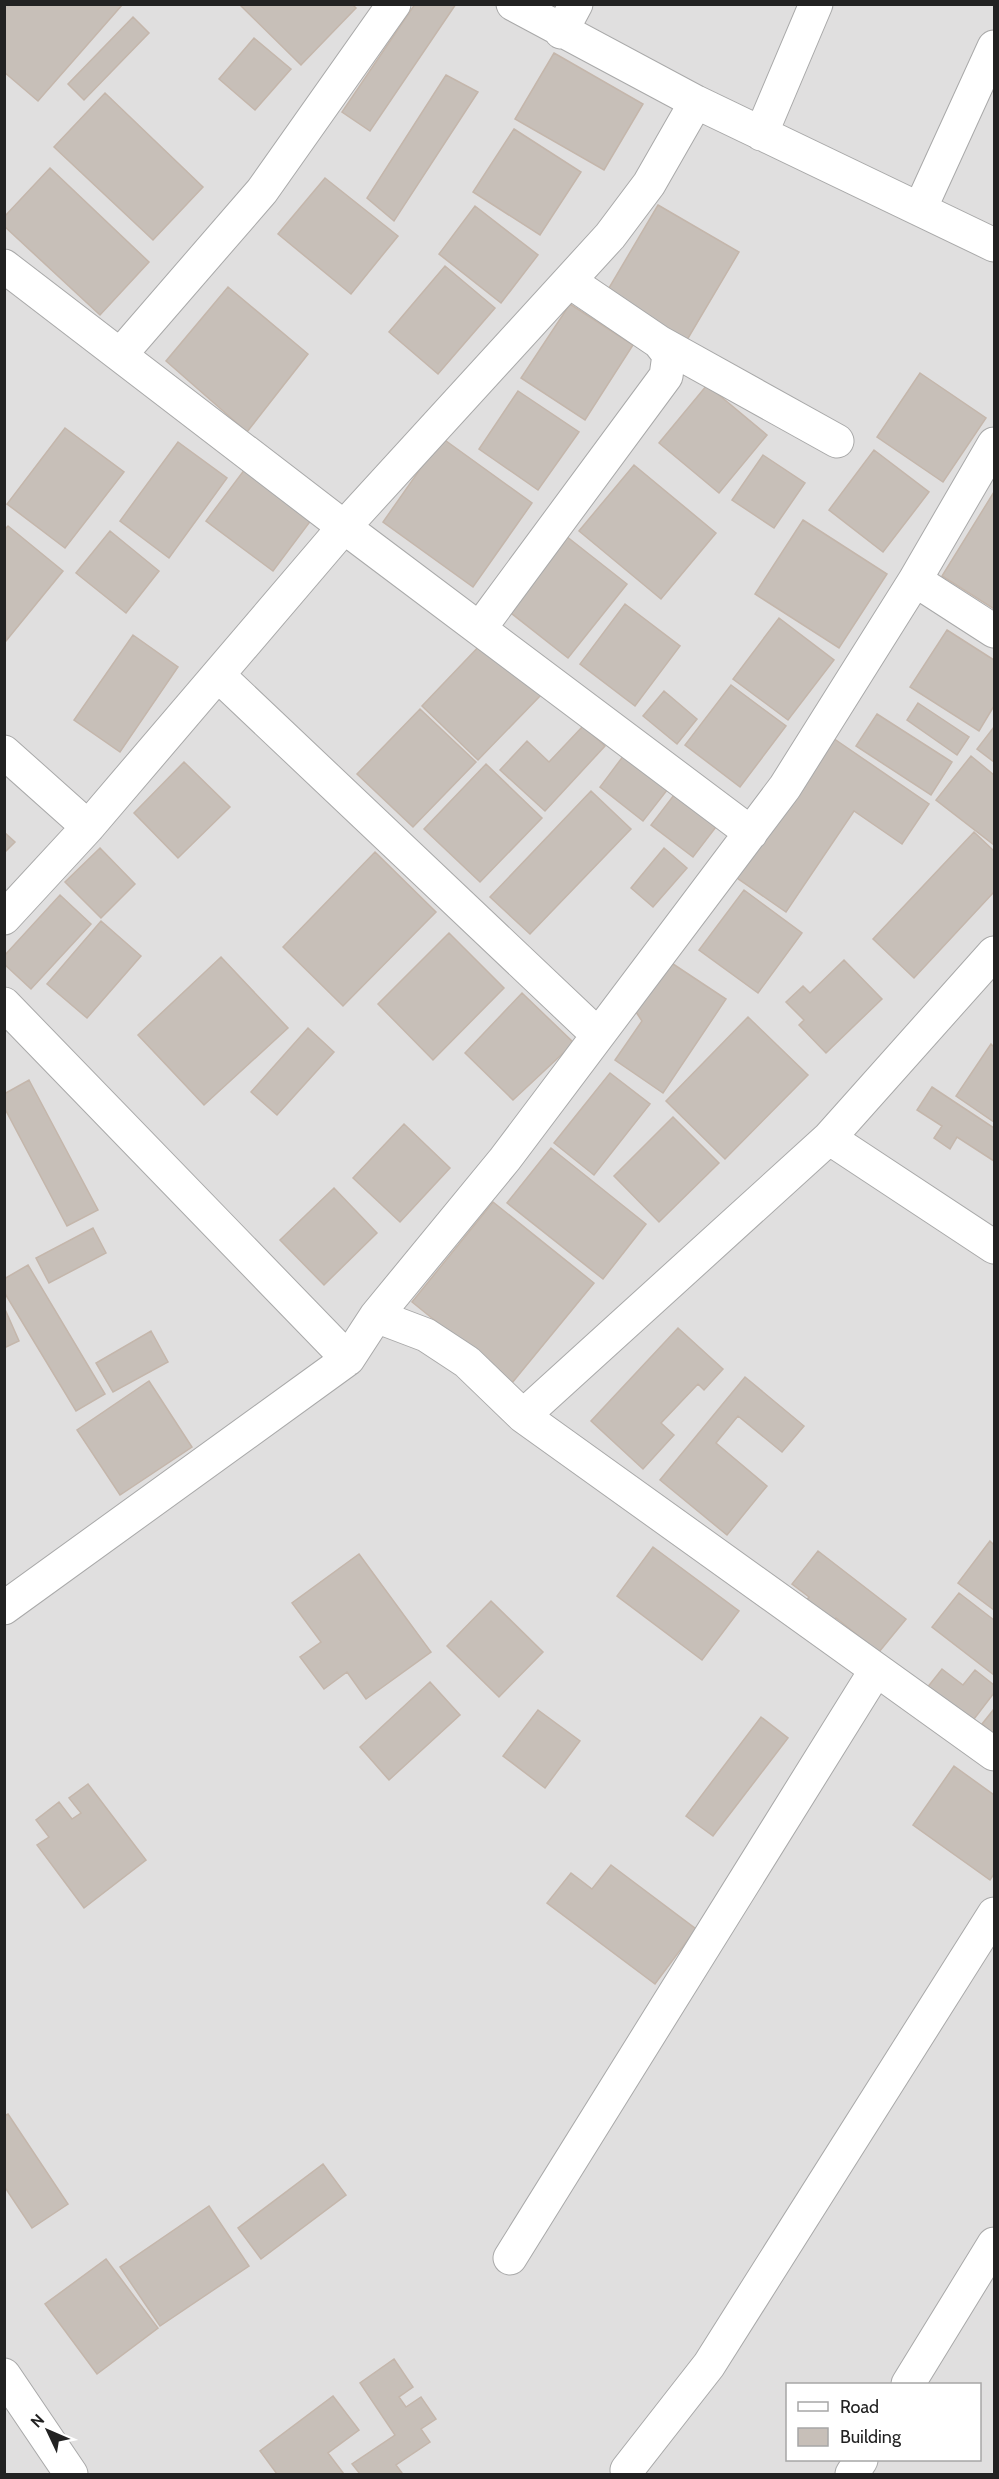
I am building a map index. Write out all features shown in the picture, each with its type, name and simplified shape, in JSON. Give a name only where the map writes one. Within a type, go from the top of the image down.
[{"type":"street","points":[[120,355],[262,191],[394,4]]},
{"type":"street","points":[[513,4],[569,18],[696,102],[994,245]]},
{"type":"street","points":[[761,134],[816,4]]},
{"type":"street","points":[[920,209],[994,47]]},
{"type":"street","points":[[4,918],[88,827],[219,676],[344,526],[610,236],[649,184],[696,102]]},
{"type":"street","points":[[4,266],[751,833]]},
{"type":"street","points":[[569,281],[659,342],[837,441]]},
{"type":"street","points":[[480,628],[666,376],[669,355],[659,342]]},
{"type":"street","points":[[4,1608],[348,1359],[376,1316],[505,1159],[785,787],[915,580],[994,444]]},
{"type":"street","points":[[915,580],[994,631]]},
{"type":"street","points":[[219,676],[598,1035]]},
{"type":"street","points":[[4,752],[88,827]]},
{"type":"street","points":[[524,1416],[829,1138],[994,953]]},
{"type":"street","points":[[4,1004],[348,1359]]},
{"type":"street","points":[[829,1138],[994,1247]]},
{"type":"street","points":[[376,1316],[426,1335],[467,1362],[524,1416],[994,1755]]},
{"type":"street","points":[[510,2258],[876,1670]]},
{"type":"street","points":[[627,2470],[709,2365],[994,1914]]},
{"type":"street","points":[[909,2383],[994,2244]]},
{"type":"street","points":[[4,2375],[71,2475]]},
{"type":"street","points":[[852,2475],[860,2461]]},
{"type":"shaded area","points":[[5,5],[994,5],[994,2474],[5,2474]]},
{"type":"building","points":[[4,4],[123,4],[38,101],[4,72]]},
{"type":"building","points":[[239,4],[352,4],[356,8],[301,65]]},
{"type":"building","points":[[415,4],[456,4],[370,131],[342,112]]},
{"type":"building","points":[[133,17],[149,33],[84,100],[68,84]]},
{"type":"building","points":[[254,38],[291,69],[255,110],[219,79]]},
{"type":"building","points":[[554,53],[643,104],[604,170],[515,119]]},
{"type":"building","points":[[446,75],[478,92],[394,221],[367,198]]},
{"type":"building","points":[[105,93],[203,187],[153,240],[54,147]]},
{"type":"building","points":[[514,129],[581,172],[540,235],[473,192]]},
{"type":"building","points":[[50,168],[149,262],[100,315],[4,226],[4,217]]},
{"type":"building","points":[[325,178],[398,236],[351,294],[278,234]]},
{"type":"building","points":[[658,205],[739,252],[687,340],[606,293]]},
{"type":"building","points":[[475,206],[538,255],[501,303],[439,254]]},
{"type":"building","points":[[445,266],[495,308],[438,374],[389,332]]},
{"type":"building","points":[[228,287],[308,354],[247,432],[166,361]]},
{"type":"building","points":[[570,304],[633,345],[585,420],[521,378]]},
{"type":"building","points":[[920,373],[986,418],[943,482],[877,437]]},
{"type":"building","points":[[707,385],[767,435],[719,493],[659,443]]},
{"type":"building","points":[[518,391],[579,432],[538,490],[479,449]]},
{"type":"building","points":[[65,428],[124,472],[65,548],[7,504]]},
{"type":"building","points":[[442,438],[532,503],[473,587],[383,522]]},
{"type":"building","points":[[178,442],[227,478],[169,558],[120,521]]},
{"type":"building","points":[[874,450],[929,492],[883,552],[829,510]]},
{"type":"building","points":[[763,455],[805,483],[774,528],[732,500]]},
{"type":"building","points":[[248,465],[315,515],[273,571],[206,521]]},
{"type":"building","points":[[634,465],[716,533],[661,599],[579,531]]},
{"type":"building","points":[[994,492],[994,609],[942,576]]},
{"type":"building","points":[[803,520],[887,574],[839,648],[755,594]]},
{"type":"building","points":[[8,526],[63,571],[6,641],[4,530]]},
{"type":"building","points":[[110,531],[159,571],[126,613],[76,573]]},
{"type":"building","points":[[566,536],[627,584],[568,658],[507,610]]},
{"type":"building","points":[[625,604],[680,646],[635,706],[580,664]]},
{"type":"building","points":[[779,618],[834,660],[788,720],[733,679]]},
{"type":"building","points":[[947,630],[994,660],[994,706],[979,731],[910,687]]},
{"type":"building","points":[[133,635],[178,667],[120,752],[74,720]]},
{"type":"building","points":[[484,641],[541,695],[478,760],[422,706]]},
{"type":"building","points":[[731,685],[786,726],[740,787],[685,745]]},
{"type":"building","points":[[664,691],[697,719],[677,744],[643,716]]},
{"type":"building","points":[[918,703],[969,737],[957,755],[907,720]]},
{"type":"building","points":[[420,709],[476,762],[413,827],[357,774]]},
{"type":"building","points":[[877,714],[952,762],[931,795],[856,746]]},
{"type":"building","points":[[583,726],[605,746],[545,811],[500,770],[527,741],[549,762]]},
{"type":"building","points":[[994,727],[994,762],[977,749]]},
{"type":"building","points":[[833,738],[929,804],[902,844],[854,811],[786,912],[737,878]]},
{"type":"building","points":[[624,755],[668,789],[643,821],[600,787]]},
{"type":"building","points":[[971,756],[994,775],[994,845],[936,800]]},
{"type":"building","points":[[184,762],[230,807],[178,858],[134,813]]},
{"type":"building","points":[[486,764],[542,818],[480,882],[424,829]]},
{"type":"building","points":[[591,791],[631,829],[530,934],[490,897]]},
{"type":"building","points":[[674,795],[716,827],[693,857],[651,825]]},
{"type":"building","points":[[4,832],[15,842],[4,853]]},
{"type":"building","points":[[974,832],[994,851],[994,892],[914,978],[873,939]]},
{"type":"building","points":[[100,848],[135,884],[101,918],[65,882]]},
{"type":"building","points":[[664,848],[687,868],[653,907],[631,888]]},
{"type":"building","points":[[375,852],[436,912],[343,1006],[283,947]]},
{"type":"building","points":[[744,890],[802,933],[758,993],[699,950]]},
{"type":"building","points":[[60,895],[91,924],[31,989],[4,964],[4,956]]},
{"type":"building","points":[[101,921],[141,956],[87,1018],[47,984]]},
{"type":"building","points":[[449,933],[504,988],[433,1060],[378,1004]]},
{"type":"building","points":[[221,957],[288,1028],[204,1105],[138,1035]]},
{"type":"building","points":[[667,960],[726,999],[663,1093],[615,1060],[642,1021],[634,1009]]},
{"type":"building","points":[[844,960],[882,999],[826,1053],[799,1025],[804,1020],[786,1002],[803,986],[810,993]]},
{"type":"building","points":[[522,993],[574,1043],[513,1100],[465,1053]]},
{"type":"building","points":[[748,1017],[808,1075],[725,1159],[666,1101]]},
{"type":"building","points":[[308,1028],[334,1052],[277,1115],[251,1092]]},
{"type":"building","points":[[991,1044],[994,1047],[994,1122],[956,1096]]},
{"type":"building","points":[[610,1073],[650,1104],[594,1175],[554,1143]]},
{"type":"building","points":[[29,1080],[98,1210],[67,1226],[4,1107],[4,1094]]},
{"type":"building","points":[[932,1087],[994,1128],[994,1161],[957,1137],[950,1149],[934,1138],[942,1126],[917,1110]]},
{"type":"building","points":[[673,1117],[719,1163],[659,1222],[614,1176]]},
{"type":"building","points":[[404,1124],[450,1168],[400,1222],[353,1178]]},
{"type":"building","points":[[551,1148],[646,1224],[603,1279],[507,1203]]},
{"type":"building","points":[[334,1188],[377,1233],[324,1285],[280,1240]]},
{"type":"building","points":[[493,1202],[594,1283],[512,1383],[412,1302]]},
{"type":"building","points":[[93,1228],[106,1253],[49,1283],[36,1258]]},
{"type":"building","points":[[28,1265],[105,1394],[76,1411],[4,1292],[4,1279]]},
{"type":"building","points":[[4,1307],[19,1341],[4,1348]]},
{"type":"building","points":[[678,1328],[723,1369],[704,1390],[698,1384],[661,1423],[674,1435],[643,1469],[591,1421]]},
{"type":"building","points":[[151,1331],[168,1362],[113,1392],[96,1363]]},
{"type":"building","points":[[745,1377],[804,1426],[782,1452],[738,1416],[716,1443],[767,1486],[727,1535],[660,1480]]},
{"type":"building","points":[[149,1381],[192,1447],[120,1495],[77,1430]]},
{"type":"building","points":[[990,1541],[994,1545],[994,1610],[958,1583]]},
{"type":"building","points":[[653,1547],[739,1611],[702,1660],[617,1596]]},
{"type":"building","points":[[818,1551],[906,1619],[879,1652],[836,1618],[830,1626],[802,1605],[809,1597],[792,1584]]},
{"type":"building","points":[[359,1554],[431,1652],[366,1699],[347,1672],[324,1689],[300,1657],[321,1642],[292,1603]]},
{"type":"building","points":[[959,1593],[994,1620],[994,1675],[932,1627]]},
{"type":"building","points":[[491,1601],[543,1652],[499,1697],[447,1646]]},
{"type":"building","points":[[942,1669],[963,1685],[975,1670],[994,1685],[994,1693],[971,1723],[927,1688]]},
{"type":"building","points":[[430,1682],[460,1715],[389,1780],[360,1747]]},
{"type":"building","points":[[994,1709],[994,1734],[982,1724]]},
{"type":"building","points":[[538,1710],[580,1741],[545,1788],[503,1756]]},
{"type":"building","points":[[761,1717],[788,1738],[713,1836],[686,1816]]},
{"type":"building","points":[[954,1766],[994,1795],[994,1874],[990,1880],[913,1825]]},
{"type":"building","points":[[88,1784],[146,1860],[84,1908],[37,1845],[49,1837],[36,1820],[59,1802],[72,1819],[81,1813],[69,1798]]},
{"type":"building","points":[[611,1865],[696,1929],[655,1984],[547,1903],[571,1873],[592,1889]]},
{"type":"building","points":[[8,2114],[68,2204],[32,2228],[4,2186],[4,2116]]},
{"type":"building","points":[[323,2164],[346,2195],[261,2259],[238,2228]]},
{"type":"building","points":[[209,2206],[249,2266],[160,2326],[120,2267]]},
{"type":"building","points":[[106,2259],[158,2328],[97,2374],[45,2304]]},
{"type":"building","points":[[394,2359],[413,2387],[399,2397],[406,2407],[421,2397],[436,2419],[421,2429],[430,2442],[396,2465],[402,2473],[400,2474],[360,2474],[352,2464],[395,2435],[360,2383]]},
{"type":"building","points":[[333,2396],[359,2430],[328,2453],[344,2474],[277,2474],[260,2451]]}]
